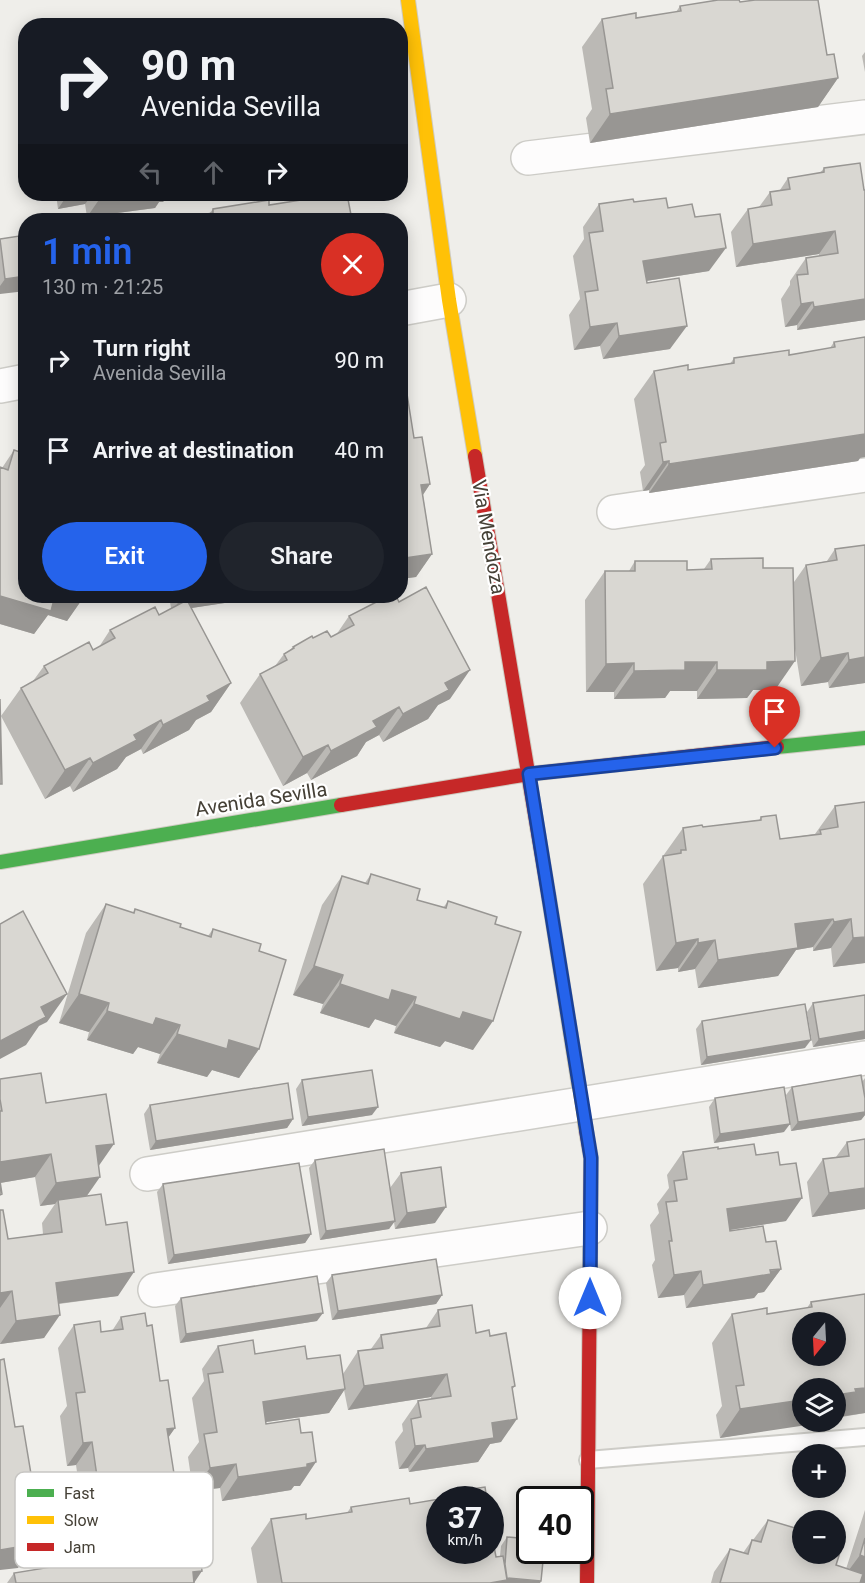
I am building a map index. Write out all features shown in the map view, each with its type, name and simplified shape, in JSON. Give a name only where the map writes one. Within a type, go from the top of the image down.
[{"type":"street","name":"Via Mendoza","points":[[408,0],[449,300],[529,774]]},
{"type":"street","points":[[528,158],[865,117]]},
{"type":"street","points":[[408,308],[449,300]]},
{"type":"street","points":[[0,386],[18,383]]},
{"type":"street","points":[[614,512],[865,475]]},
{"type":"street","name":"Avenida Sevilla","points":[[0,862],[529,774],[865,738]]},
{"type":"street","points":[[529,774],[591,1158],[587,1583]]},
{"type":"street","points":[[147,1174],[865,1058]]},
{"type":"street","points":[[155,1290],[590,1228]]},
{"type":"lane","points":[[588,1460],[865,1437]]},
{"type":"building","points":[[718,0],[739,0],[740,2],[818,0],[827,55],[834,54],[838,78],[610,114],[606,89],[613,88],[602,19],[636,13],[636,18],[681,11],[680,6]]},
{"type":"building","points":[[860,163],[865,190],[865,299],[814,307],[813,302],[801,304],[797,275],[808,274],[806,258],[838,253],[835,231],[753,244],[748,209],[772,205],[770,192],[790,189],[788,178],[824,172],[824,168]]},
{"type":"building","points":[[666,198],[668,208],[692,204],[695,217],[720,214],[726,248],[643,261],[647,283],[679,278],[687,326],[619,336],[617,323],[590,327],[585,292],[598,290],[589,233],[603,231],[599,204],[633,199],[634,202]]},
{"type":"building","points":[[263,201],[269,201],[269,205],[295,201],[348,201],[351,213],[213,213],[213,209]]},
{"type":"building","points":[[18,236],[18,277],[5,279],[0,239]]},
{"type":"building","points":[[865,337],[865,434],[669,464],[669,461],[663,462],[660,443],[666,442],[654,371],[688,365],[688,370],[734,363],[734,358],[789,350],[789,355],[835,347],[834,342]]},
{"type":"building","points":[[408,400],[414,438],[422,437],[430,484],[421,485],[432,554],[408,558]]},
{"type":"building","points":[[14,450],[18,451],[18,601],[0,596],[0,467],[8,470]]},
{"type":"building","points":[[865,545],[865,657],[849,660],[848,653],[821,658],[806,565],[837,560],[835,549]]},
{"type":"building","points":[[763,558],[763,568],[793,568],[795,661],[767,662],[767,670],[717,670],[717,662],[685,662],[685,670],[634,671],[634,663],[606,664],[605,571],[635,571],[635,561],[687,561],[687,570],[712,569],[711,559]]},
{"type":"building","points":[[426,587],[470,670],[445,683],[449,690],[403,714],[399,707],[373,721],[377,727],[331,751],[328,745],[303,757],[260,674],[287,660],[284,654],[312,636],[313,638],[327,631],[331,637],[354,625],[349,616],[374,603],[408,603],[408,597]]},
{"type":"building","points":[[24,603],[53,603],[51,611]]},
{"type":"building","points":[[181,603],[189,603],[231,683],[207,696],[210,701],[163,725],[161,720],[134,735],[137,740],[93,763],[90,758],[65,770],[21,688],[48,673],[44,666],[89,642],[93,650],[115,638],[110,630],[155,607],[159,615]]},
{"type":"building","points":[[0,699],[2,784],[0,784]]},
{"type":"building","points":[[865,802],[865,937],[853,938],[851,919],[834,922],[833,919],[795,924],[798,948],[718,960],[715,940],[698,943],[698,939],[676,943],[663,856],[686,850],[683,828],[761,820],[761,817],[776,815],[780,839],[821,834],[820,830],[838,827],[835,806]]},
{"type":"building","points":[[371,874],[420,889],[417,900],[446,908],[448,901],[497,917],[495,924],[521,932],[493,1021],[463,1012],[460,1019],[414,1004],[416,997],[392,990],[389,1000],[340,984],[343,975],[314,966],[342,876],[368,884]]},
{"type":"building","points":[[106,904],[134,913],[135,909],[181,924],[180,927],[211,937],[213,929],[261,944],[259,951],[286,960],[259,1049],[229,1040],[227,1049],[177,1034],[180,1025],[156,1018],[153,1025],[107,1011],[109,1003],[79,994]]},
{"type":"building","points":[[23,911],[67,994],[41,1007],[46,1017],[0,1041],[0,924]]},
{"type":"building","points":[[865,995],[865,1031],[819,1039],[813,1003]]},
{"type":"building","points":[[805,1004],[811,1040],[707,1057],[702,1021]]},
{"type":"building","points":[[372,1070],[378,1107],[308,1117],[302,1080]]},
{"type":"building","points":[[41,1073],[46,1103],[106,1094],[114,1144],[96,1146],[100,1177],[56,1183],[51,1154],[0,1162],[0,1111],[2,1111],[0,1079]]},
{"type":"building","points":[[861,1075],[865,1112],[798,1122],[792,1087]]},
{"type":"building","points":[[288,1083],[293,1119],[156,1141],[150,1105]]},
{"type":"building","points":[[784,1087],[790,1124],[720,1134],[715,1098]]},
{"type":"building","points":[[865,1139],[865,1188],[829,1193],[823,1159],[849,1156],[847,1142]]},
{"type":"building","points":[[754,1144],[756,1155],[778,1152],[780,1165],[796,1163],[802,1198],[727,1209],[730,1231],[763,1226],[766,1242],[776,1241],[781,1269],[770,1270],[771,1274],[703,1285],[701,1271],[674,1275],[666,1202],[677,1201],[674,1181],[687,1179],[683,1152]]},
{"type":"building","points":[[384,1149],[395,1221],[326,1231],[315,1160]]},
{"type":"building","points":[[299,1163],[311,1234],[174,1255],[163,1184]]},
{"type":"building","points":[[441,1167],[446,1207],[407,1213],[401,1173]]},
{"type":"building","points":[[101,1194],[106,1225],[127,1222],[134,1272],[56,1283],[60,1315],[16,1321],[12,1291],[0,1293],[0,1210],[3,1210],[8,1239],[62,1232],[58,1200]]},
{"type":"building","points":[[436,1259],[442,1295],[338,1311],[332,1275]]},
{"type":"building","points":[[317,1276],[323,1313],[186,1334],[181,1298]]},
{"type":"building","points":[[865,1294],[865,1388],[855,1389],[856,1392],[846,1394],[846,1378],[792,1378],[792,1401],[740,1409],[736,1386],[744,1385],[732,1314],[767,1308],[767,1314],[812,1307],[811,1302]]},
{"type":"building","points":[[472,1305],[476,1333],[489,1330],[490,1336],[506,1333],[515,1386],[512,1387],[517,1419],[492,1423],[494,1438],[426,1449],[425,1445],[415,1446],[411,1419],[421,1417],[418,1401],[451,1396],[447,1374],[364,1386],[358,1351],[383,1348],[381,1335],[440,1326],[438,1310]]},
{"type":"building","points":[[145,1313],[147,1326],[152,1325],[160,1381],[168,1380],[175,1428],[167,1429],[174,1472],[96,1472],[92,1442],[83,1443],[76,1393],[85,1392],[74,1325],[100,1321],[101,1332],[123,1329],[121,1317]]},
{"type":"building","points":[[253,1340],[255,1354],[305,1346],[307,1359],[340,1355],[345,1389],[263,1402],[266,1424],[299,1419],[301,1433],[312,1432],[316,1462],[307,1464],[307,1467],[238,1477],[236,1464],[210,1468],[204,1434],[217,1432],[208,1374],[223,1372],[218,1346]]},
{"type":"building","points":[[4,1359],[15,1427],[23,1426],[31,1472],[15,1472],[15,1547],[0,1550],[0,1360]]},
{"type":"building","points":[[409,1498],[410,1504],[426,1501],[426,1564],[504,1564],[504,1562],[507,1580],[490,1583],[282,1583],[271,1519],[306,1514],[306,1519],[352,1512],[351,1507]]},
{"type":"building","points":[[768,1520],[792,1527],[792,1564],[836,1564],[863,1574],[860,1583],[720,1583],[730,1549],[748,1554],[752,1540],[761,1542]]},
{"type":"building","points":[[507,1537],[516,1538],[516,1564],[543,1564],[541,1581],[507,1578],[505,1564]]},
{"type":"building","points":[[865,1538],[865,1557],[860,1555]]},
{"type":"building","points":[[45,1568],[202,1568],[202,1571],[193,1572],[194,1583],[16,1583],[14,1573]]},
{"type":"traffic: fast","points":[[777,747],[865,738]]},
{"type":"traffic: fast","points":[[0,862],[341,805]]},
{"type":"traffic: slow","points":[[408,0],[449,300],[475,456]]},
{"type":"traffic: slow","points":[[549,898],[586,1130]]},
{"type":"traffic: jam","points":[[475,456],[549,898]]},
{"type":"traffic: jam","points":[[341,805],[529,774],[777,747]]},
{"type":"traffic: jam","points":[[586,1130],[591,1158],[587,1583]]},
{"type":"route","points":[[590,1298],[591,1158],[529,774],[775,748]]}]
